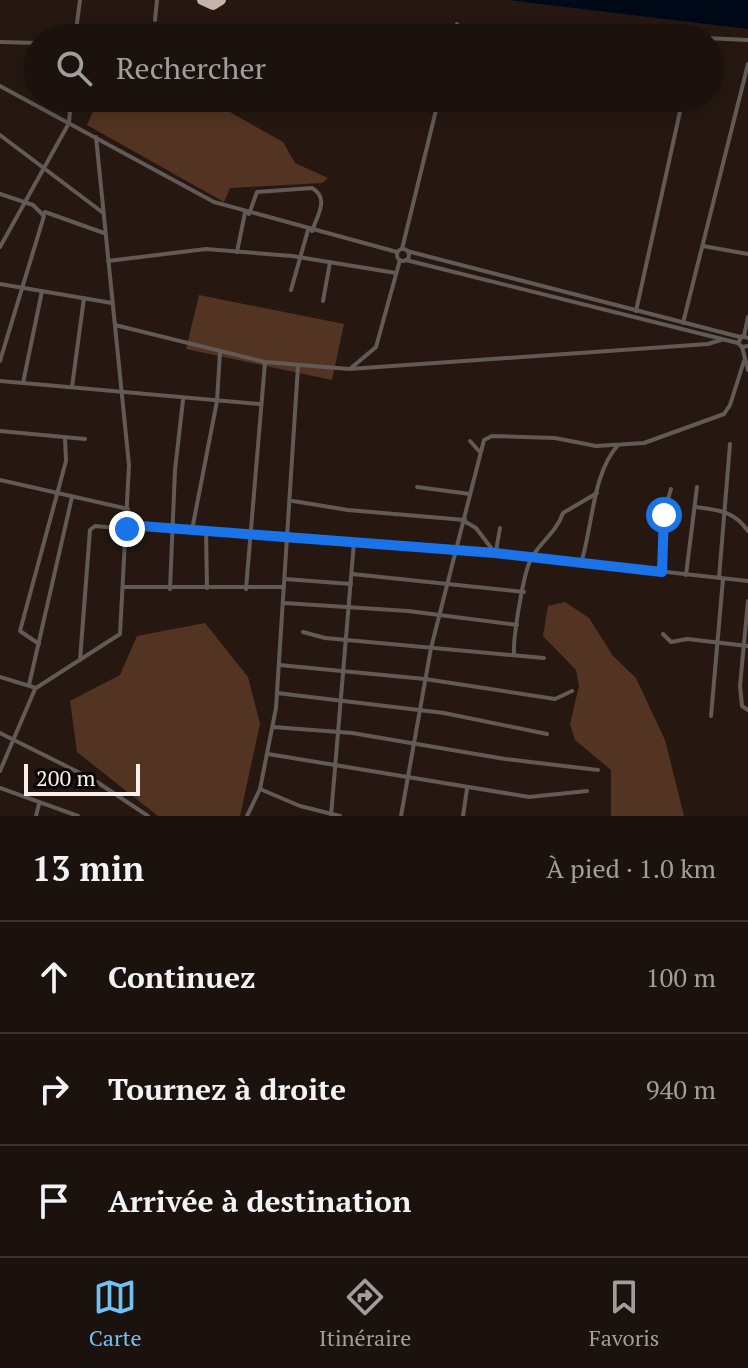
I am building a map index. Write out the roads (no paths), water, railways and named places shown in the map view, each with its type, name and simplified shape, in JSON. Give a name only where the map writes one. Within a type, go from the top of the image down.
[{"type":"highway","points":[[202,0],[213,5],[221,0]]},
{"type":"street","points":[[77,24],[80,0]]},
{"type":"street","points":[[155,20],[157,0]]},
{"type":"street","points":[[724,39],[748,40]]},
{"type":"street","points":[[0,42],[24,43]]},
{"type":"street","points":[[683,323],[748,64]]},
{"type":"street","points":[[0,86],[24,99]]},
{"type":"street","points":[[48,112],[202,197],[247,214],[683,323],[742,340],[748,346]]},
{"type":"street","points":[[0,247],[69,123],[70,112]]},
{"type":"street","points":[[349,369],[376,347],[396,273],[403,260],[402,251],[436,112]]},
{"type":"street","points":[[636,311],[680,112]]},
{"type":"street","points":[[0,135],[102,212]]},
{"type":"street","points":[[0,771],[36,688],[119,637],[129,465],[124,391],[96,137]]},
{"type":"street","points":[[237,252],[247,214],[257,192],[312,188],[322,201],[291,290]]},
{"type":"street","points":[[0,194],[79,227],[105,233]]},
{"type":"street","points":[[0,361],[44,220],[43,211]]},
{"type":"street","points":[[703,246],[748,254]]},
{"type":"street","points":[[108,261],[200,250],[301,257],[396,273]]},
{"type":"street","points":[[402,251],[403,260]]},
{"type":"street","points":[[403,260],[721,340],[742,340]]},
{"type":"street","points":[[323,301],[330,262]]},
{"type":"street","points":[[0,284],[113,303]]},
{"type":"street","points":[[23,383],[42,291]]},
{"type":"street","points":[[72,387],[84,298]]},
{"type":"street","points":[[748,317],[742,340],[748,370]]},
{"type":"street","points":[[115,325],[265,362],[349,369],[708,344],[721,340]]},
{"type":"street","points":[[192,530],[217,401],[220,352]]},
{"type":"street","points":[[401,816],[431,648],[484,440],[492,436],[618,445],[651,442],[696,422],[720,417],[730,405],[744,361]]},
{"type":"street","points":[[246,589],[265,362]]},
{"type":"street","points":[[247,816],[260,789],[277,693],[298,366]]},
{"type":"street","points":[[0,381],[260,404]]},
{"type":"street","points":[[170,589],[183,399]]},
{"type":"street","points":[[0,431],[85,439]]},
{"type":"street","points":[[39,644],[20,631],[59,492],[66,461],[65,437]]},
{"type":"street","points":[[470,441],[480,453]]},
{"type":"street","points":[[711,716],[730,444]]},
{"type":"street","points":[[581,563],[591,532],[597,493],[610,455],[618,445]]},
{"type":"street","points":[[0,480],[128,509]]},
{"type":"street","points":[[417,487],[470,494]]},
{"type":"street","points":[[686,575],[697,487]]},
{"type":"street","points":[[662,572],[669,489]]},
{"type":"street","points":[[515,654],[517,625],[531,558],[554,534],[564,511],[597,493]]},
{"type":"street","points":[[29,685],[72,497]]},
{"type":"street","points":[[291,500],[348,510],[465,520],[476,528],[495,553]]},
{"type":"street","points":[[695,507],[727,511],[739,518],[748,531]]},
{"type":"street","points":[[80,662],[90,530],[95,526],[206,530],[495,553],[748,581]]},
{"type":"street","points":[[495,553],[500,528]]},
{"type":"street","points":[[206,530],[207,588]]},
{"type":"street","points":[[331,815],[354,542]]},
{"type":"street","points":[[352,574],[524,592]]},
{"type":"street","points":[[285,579],[351,584]]},
{"type":"street","points":[[123,587],[284,587]]},
{"type":"street","points":[[748,601],[740,686],[742,706],[748,710]]},
{"type":"street","points":[[284,602],[517,625]]},
{"type":"street","points":[[303,632],[325,638],[544,658]]},
{"type":"street","points":[[663,634],[671,642],[687,639],[745,646]]},
{"type":"street","points":[[279,665],[425,679],[555,699],[572,691]]},
{"type":"street","points":[[0,677],[36,688]]},
{"type":"street","points":[[277,693],[422,710],[547,734]]},
{"type":"street","points":[[273,727],[340,733],[598,770]]},
{"type":"street","points":[[0,733],[94,780],[148,816]]},
{"type":"street","points":[[268,754],[529,797],[587,791]]},
{"type":"street","points":[[0,788],[78,816]]},
{"type":"street","points":[[260,789],[304,807],[340,816]]},
{"type":"street","points":[[463,816],[467,789]]},
{"type":"street","points":[[36,816],[39,804]]},
{"type":"water","points":[[507,0],[748,0],[748,29]]}]
